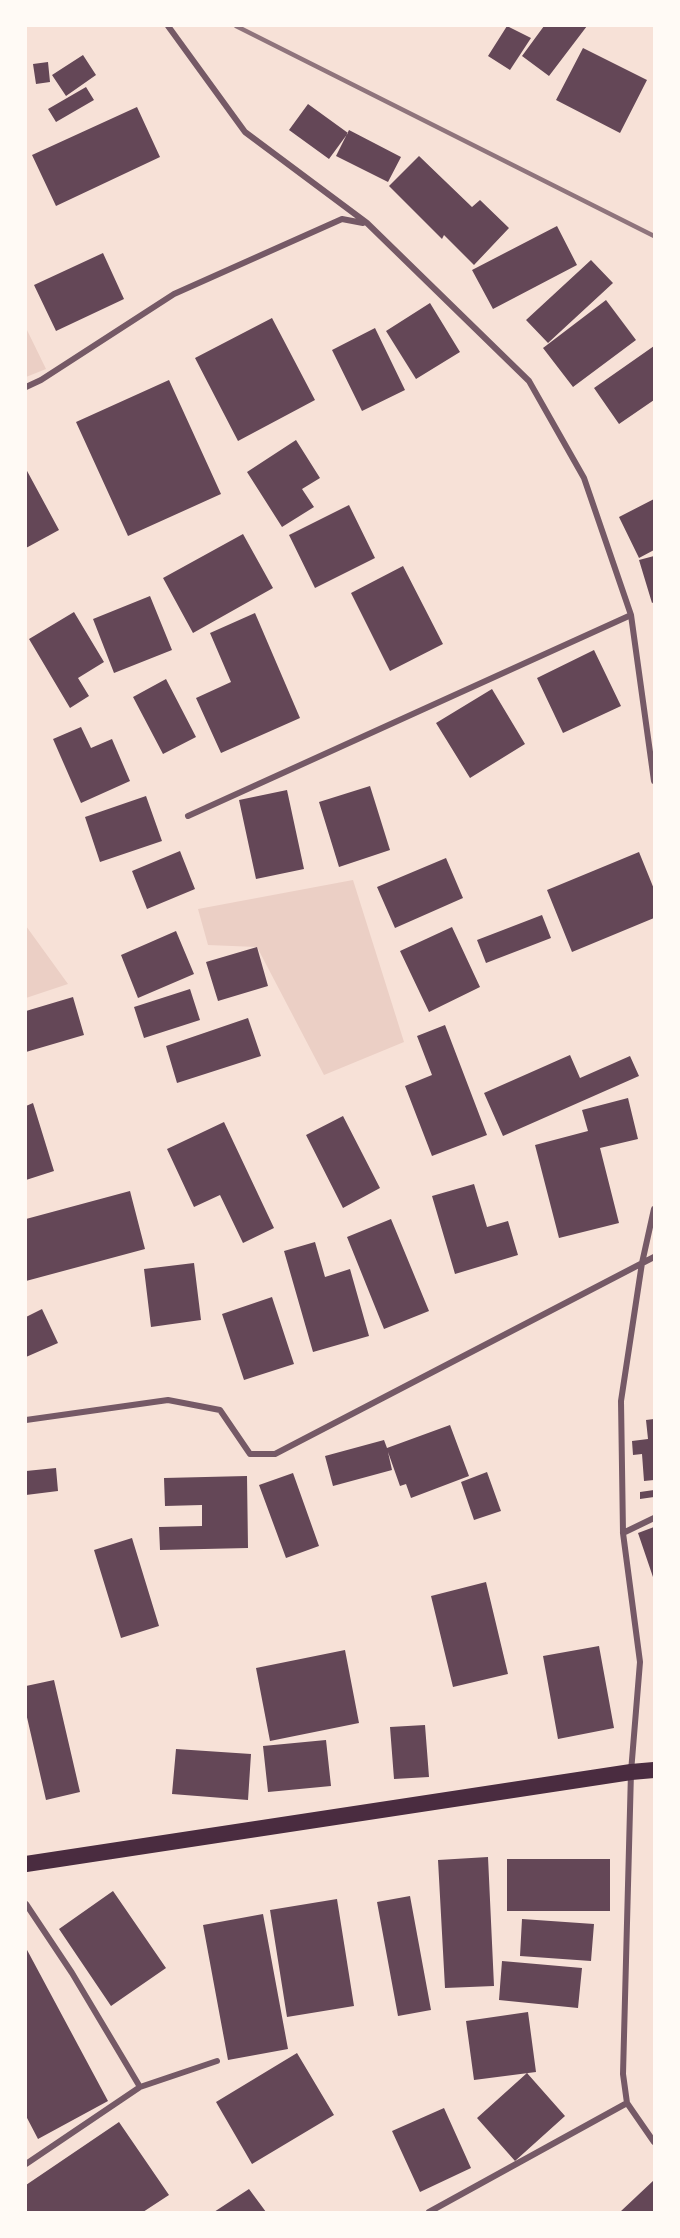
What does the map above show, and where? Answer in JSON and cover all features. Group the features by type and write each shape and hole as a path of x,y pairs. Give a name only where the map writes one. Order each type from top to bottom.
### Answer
{"highway":[{"path":"26,1863 654,1770"}],"street":[{"path":"168,26 245,132 367,224 529,381 584,478 631,615 654,781"},
{"path":"26,387 42,381 174,294 342,219 367,224"},
{"path":"188,816 631,615"},
{"path":"654,1209 642,1263 621,1401 623,1533 640,1662 631,1772 623,2074 627,2103 654,2142"},
{"path":"26,1420 168,1400 220,1410 250,1454 275,1454 654,1257"},
{"path":"623,1533 654,1518"},
{"path":"26,1904 72,1973 140,2086"},
{"path":"26,2164 140,2086 217,2061"},
{"path":"429,2212 627,2103"}],"shaded area":[{"path":"26,328 46,369 26,377"},
{"path":"353,880 404,1042 324,1075 257,947 208,945 198,909"},
{"path":"26,926 68,984 26,998"}],"building":[{"path":"507,26 531,38 510,70 488,56"},
{"path":"544,26 587,26 549,76 522,56"},
{"path":"583,48 647,80 620,133 556,100"},
{"path":"83,55 96,75 66,96 52,75"},
{"path":"48,62 50,82 36,84 33,64"},
{"path":"86,87 94,100 56,122 48,109"},
{"path":"308,104 348,133 329,159 289,130"},
{"path":"137,107 160,157 56,206 32,155"},
{"path":"349,130 401,157 388,182 336,156"},
{"path":"419,156 472,207 480,200 509,228 474,265 444,235 442,239 389,186"},
{"path":"557,226 577,265 493,309 472,270"},
{"path":"103,253 124,299 56,331 34,285"},
{"path":"591,260 613,283 548,343 526,320"},
{"path":"606,300 636,340 573,387 543,348"},
{"path":"430,303 460,352 416,379 386,331"},
{"path":"272,318 315,400 238,441 195,358"},
{"path":"375,328 405,390 362,411 332,350"},
{"path":"654,346 654,400 619,424 594,388"},
{"path":"169,380 221,494 128,536 76,422"},
{"path":"296,440 320,478 302,489 314,507 282,527 247,472"},
{"path":"26,469 59,530 26,548"},
{"path":"654,499 654,550 639,558 619,517"},
{"path":"349,505 375,558 315,588 289,535"},
{"path":"243,534 273,588 193,633 163,578"},
{"path":"654,556 654,602 652,603 639,560"},
{"path":"403,566 443,644 390,671 351,593"},
{"path":"150,596 172,650 114,673 93,619"},
{"path":"74,612 104,662 78,678 89,696 70,708 29,639"},
{"path":"255,613 300,718 221,753 196,698 231,682 210,633"},
{"path":"594,650 621,706 563,733 537,678"},
{"path":"166,679 196,737 163,754 133,697"},
{"path":"492,689 525,744 470,778 436,723"},
{"path":"81,727 91,748 112,739 130,781 81,803 53,739"},
{"path":"370,786 390,850 339,867 319,802"},
{"path":"287,790 304,869 256,879 239,800"},
{"path":"146,796 162,841 100,862 85,817"},
{"path":"180,851 195,889 147,909 132,871"},
{"path":"639,852 654,889 654,918 572,952 547,890"},
{"path":"446,858 463,898 395,928 377,887"},
{"path":"542,915 551,938 486,963 477,940"},
{"path":"452,927 480,987 429,1012 400,951"},
{"path":"176,931 194,974 138,998 121,955"},
{"path":"257,947 268,986 218,1001 206,962"},
{"path":"190,989 200,1020 144,1038 134,1007"},
{"path":"73,997 84,1035 26,1052 26,1011"},
{"path":"248,1018 261,1056 177,1083 166,1046"},
{"path":"445,1025 487,1135 432,1156 405,1086 432,1075 417,1036"},
{"path":"570,1055 580,1078 630,1056 639,1076 503,1136 484,1093"},
{"path":"628,1098 638,1139 600,1148 619,1223 559,1238 535,1145 588,1131 582,1110"},
{"path":"33,1103 54,1171 26,1180 26,1106"},
{"path":"343,1116 380,1188 343,1208 306,1135"},
{"path":"224,1122 274,1228 243,1243 220,1195 194,1207 167,1149"},
{"path":"474,1184 487,1227 508,1221 518,1255 455,1274 432,1196"},
{"path":"130,1191 145,1249 26,1281 26,1219"},
{"path":"391,1219 429,1311 384,1329 347,1237"},
{"path":"315,1242 325,1277 350,1269 369,1336 313,1352 284,1251"},
{"path":"194,1263 201,1320 151,1327 144,1269"},
{"path":"272,1297 294,1364 244,1380 222,1314"},
{"path":"42,1309 58,1343 26,1357 26,1317"},
{"path":"654,1419 654,1480 644,1481 642,1454 633,1455 632,1441 648,1439 646,1420"},
{"path":"450,1425 469,1476 411,1498 406,1484 400,1486 388,1452 392,1470 333,1486 325,1456 384,1440 387,1448"},
{"path":"56,1468 58,1491 26,1495 26,1471"},
{"path":"487,1472 501,1511 474,1520 461,1482"},
{"path":"293,1473 319,1546 286,1558 259,1485"},
{"path":"247,1476 248,1548 160,1550 159,1527 202,1526 202,1505 165,1506 164,1478"},
{"path":"654,1490 654,1497 640,1499 640,1492"},
{"path":"654,1527 654,1580 638,1533"},
{"path":"132,1538 159,1626 121,1638 94,1550"},
{"path":"486,1582 508,1674 453,1687 431,1596"},
{"path":"599,1646 614,1728 558,1739 543,1656"},
{"path":"345,1650 359,1723 270,1741 256,1668"},
{"path":"54,1680 80,1792 46,1800 26,1713 26,1686"},
{"path":"425,1725 429,1777 394,1779 390,1727"},
{"path":"326,1740 331,1786 268,1792 263,1746"},
{"path":"176,1749 251,1754 248,1800 172,1794"},
{"path":"488,1857 494,1986 445,1988 438,1860"},
{"path":"507,1859 610,1859 610,1911 507,1911"},
{"path":"113,1891 166,1968 111,2006 59,1929"},
{"path":"410,1896 431,2010 398,2016 377,1902"},
{"path":"337,1899 354,2006 287,2017 270,1910"},
{"path":"263,1914 288,2049 228,2060 203,1925"},
{"path":"522,1919 594,1924 591,1961 520,1956"},
{"path":"26,1948 108,2101 38,2139 26,2116"},
{"path":"502,1961 582,1968 578,2008 499,2000"},
{"path":"528,2012 536,2072 474,2080 466,2021"},
{"path":"297,2053 334,2115 252,2164 216,2102"},
{"path":"527,2073 565,2116 515,2161 477,2118"},
{"path":"444,2108 471,2168 420,2192 392,2131"},
{"path":"119,2122 169,2195 143,2212 26,2212 26,2185"},
{"path":"654,2180 654,2212 620,2212"},
{"path":"249,2189 266,2212 214,2212"}],"railway":[{"path":"236,26 654,236"}]}
